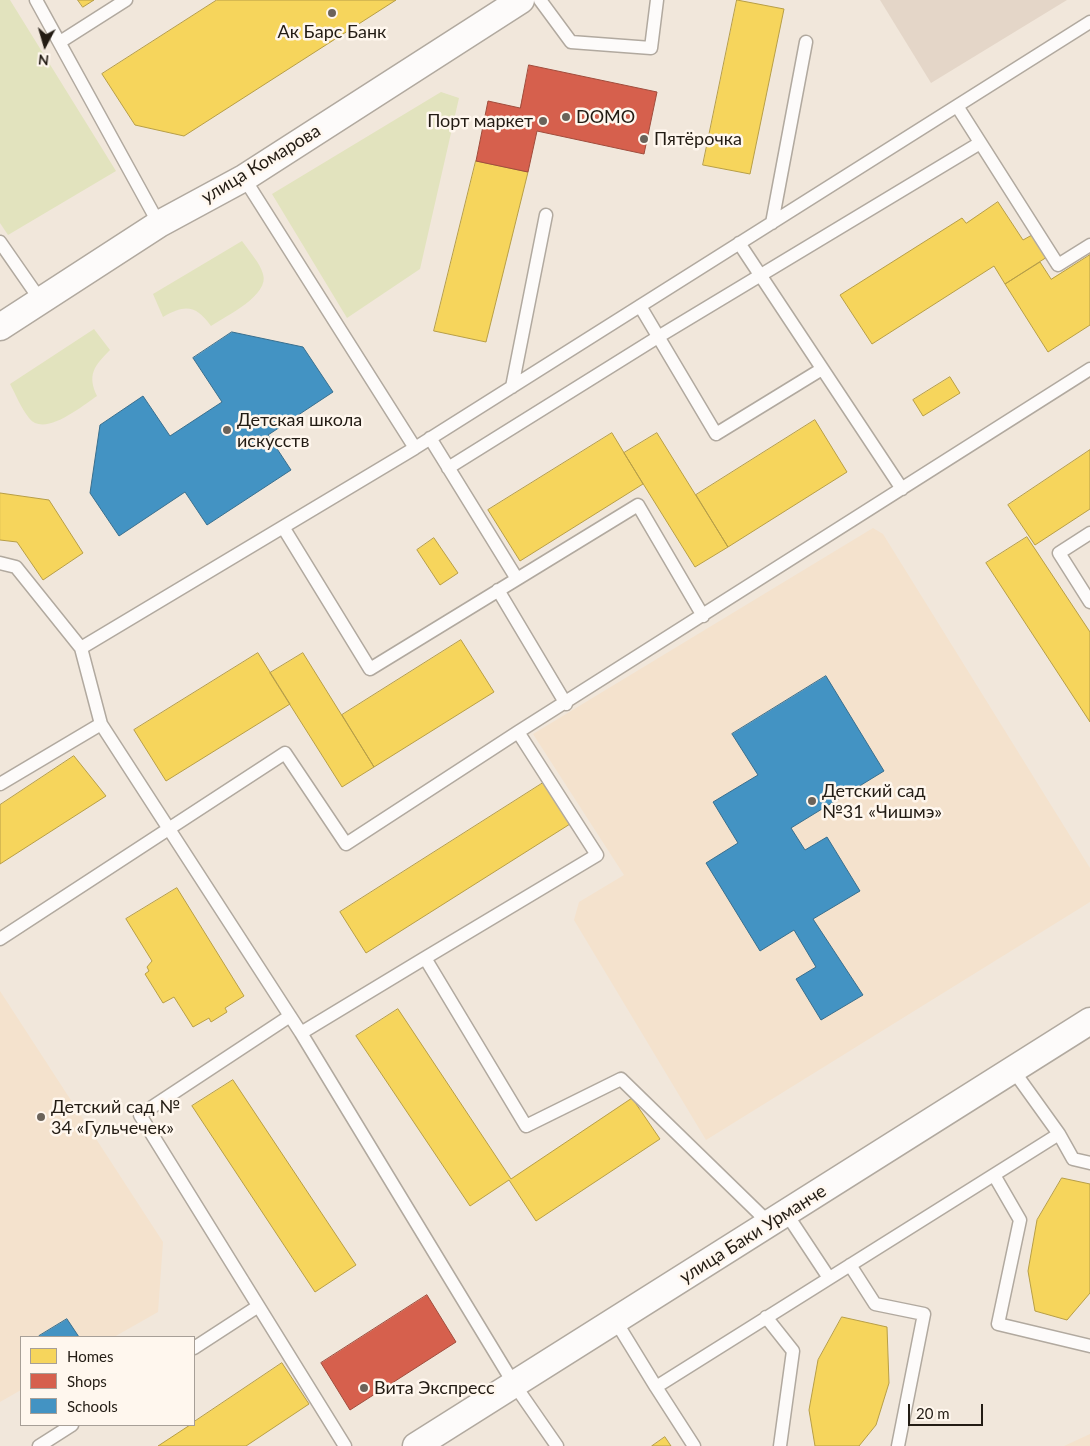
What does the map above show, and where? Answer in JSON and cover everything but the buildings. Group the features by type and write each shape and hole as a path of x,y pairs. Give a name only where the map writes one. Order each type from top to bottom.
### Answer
{"street":[{"name":"улица Комарова","path":"0,327 159,224 244,178 521,0"},
{"name":"улица Баки Урманче","path":"416,1446 1090,1021"}],"lane":[{"path":"36,0 159,224"},
{"path":"60,42 126,0"},
{"path":"540,0 571,42 651,48 657,0"},
{"path":"81,648 415,448 1090,22"},
{"path":"772,223 806,42"},
{"path":"957,106 1058,265 1090,245"},
{"path":"448,468 658,337 980,143"},
{"path":"244,178 415,448"},
{"path":"512,387 546,215"},
{"path":"0,242 40,301"},
{"path":"739,244 902,489"},
{"path":"640,306 716,434 822,369"},
{"path":"0,939 285,753 346,844 518,732 566,704 1090,370"},
{"path":"430,438 517,579"},
{"path":"283,528 370,669 638,505 703,616"},
{"path":"1090,533 1059,553 1090,602"},
{"path":"0,563 16,567 81,648 101,724 301,1033 514,1384 557,1446"},
{"path":"498,590 566,704"},
{"path":"0,784 101,724"},
{"path":"301,1033 597,855 518,732"},
{"path":"425,958 526,1126 621,1079 778,1218 829,1278"},
{"path":"290,1016 140,1115 257,1308 345,1446"},
{"path":"1013,1070 1060,1134 1072,1159 1090,1163"},
{"path":"656,1387 1060,1134"},
{"path":"994,1175 1020,1220 998,1324 1090,1346"},
{"path":"850,1265 875,1304 924,1314 898,1446"},
{"path":"195,1347 257,1308"},
{"path":"766,1317 793,1351 780,1446"},
{"path":"615,1320 694,1446"},
{"path":"39,1446 70,1426"}],"shaded area":[{"path":"880,0 1067,0 931,83"},
{"name":"Детский сад №31 «Чишмэ»","path":"873,528 883,534 1090,868 1090,902 706,1140 574,920 579,902 624,875 533,734"},
{"name":"Детский сад № 34 «Гульчечек»","path":"0,991 163,1242 158,1312 116,1336 20,1336 20,1391 0,1402"},
{"path":"1090,1434 1090,1446 1064,1446"}],"green space":[{"path":"0,0 10,0 116,171 8,235 0,223"},
{"path":"441,92 459,98 420,269 347,318 272,194"},
{"path":"242,241 257,261 263,274 260,290 254,297 236,311 211,326 200,314 190,309 178,310 163,317 153,294"},
{"path":"94,329 110,350 96,366 92,376 97,396 63,418 44,424 36,423 26,414 10,384"}],"place":[{"name":"Ак Барс Банк","path":"332,13"},
{"name":"DOMO","path":"566,117"},
{"name":"Порт маркет","path":"543,121"},
{"name":"Пятёрочка","path":"644,139"},
{"name":"Детская школа искусств","path":"227,430"},
{"name":"Детский сад №31 «Чишмэ»","path":"812,801"},
{"name":"Детский сад № 34 «Гульчечек»","path":"41,1117"},
{"name":"Вита Экспресс","path":"364,1388"}]}
